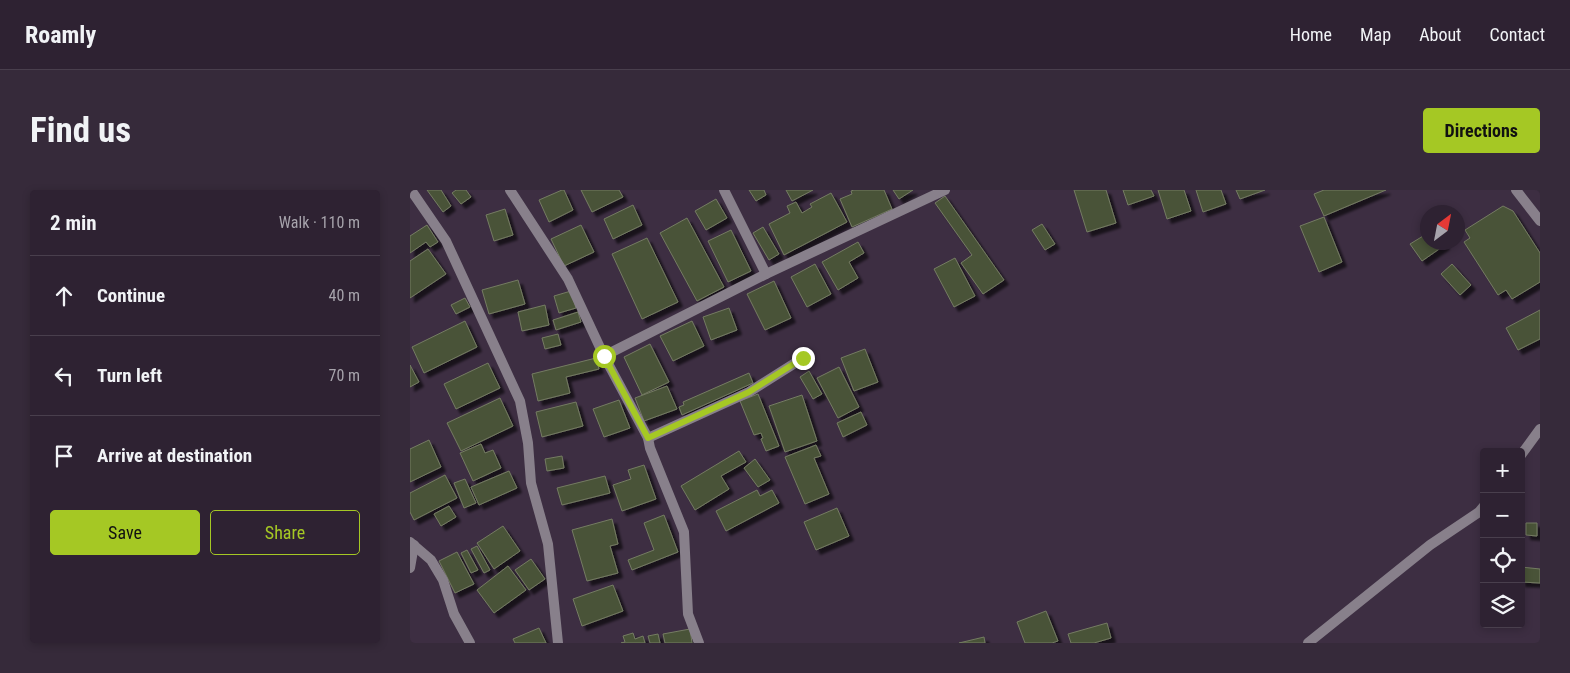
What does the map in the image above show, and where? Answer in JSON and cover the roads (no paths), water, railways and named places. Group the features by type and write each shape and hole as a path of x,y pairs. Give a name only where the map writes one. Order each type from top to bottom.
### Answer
{"street":[{"path":"411,190 446,241 520,400 528,443 531,483 548,544 558,643"},
{"path":"510,190 568,279 604,356 648,438 650,448 684,532 688,614 699,643"},
{"path":"724,190 766,274"},
{"path":"604,356 766,274 941,190"},
{"path":"1516,190 1540,222"},
{"path":"648,438 749,392 803,358"},
{"path":"1525,450 1540,429"},
{"path":"1308,643 1430,545 1480,511"},
{"path":"410,568 412,544"},
{"path":"412,544 431,560 443,580 454,614 470,643"}]}
